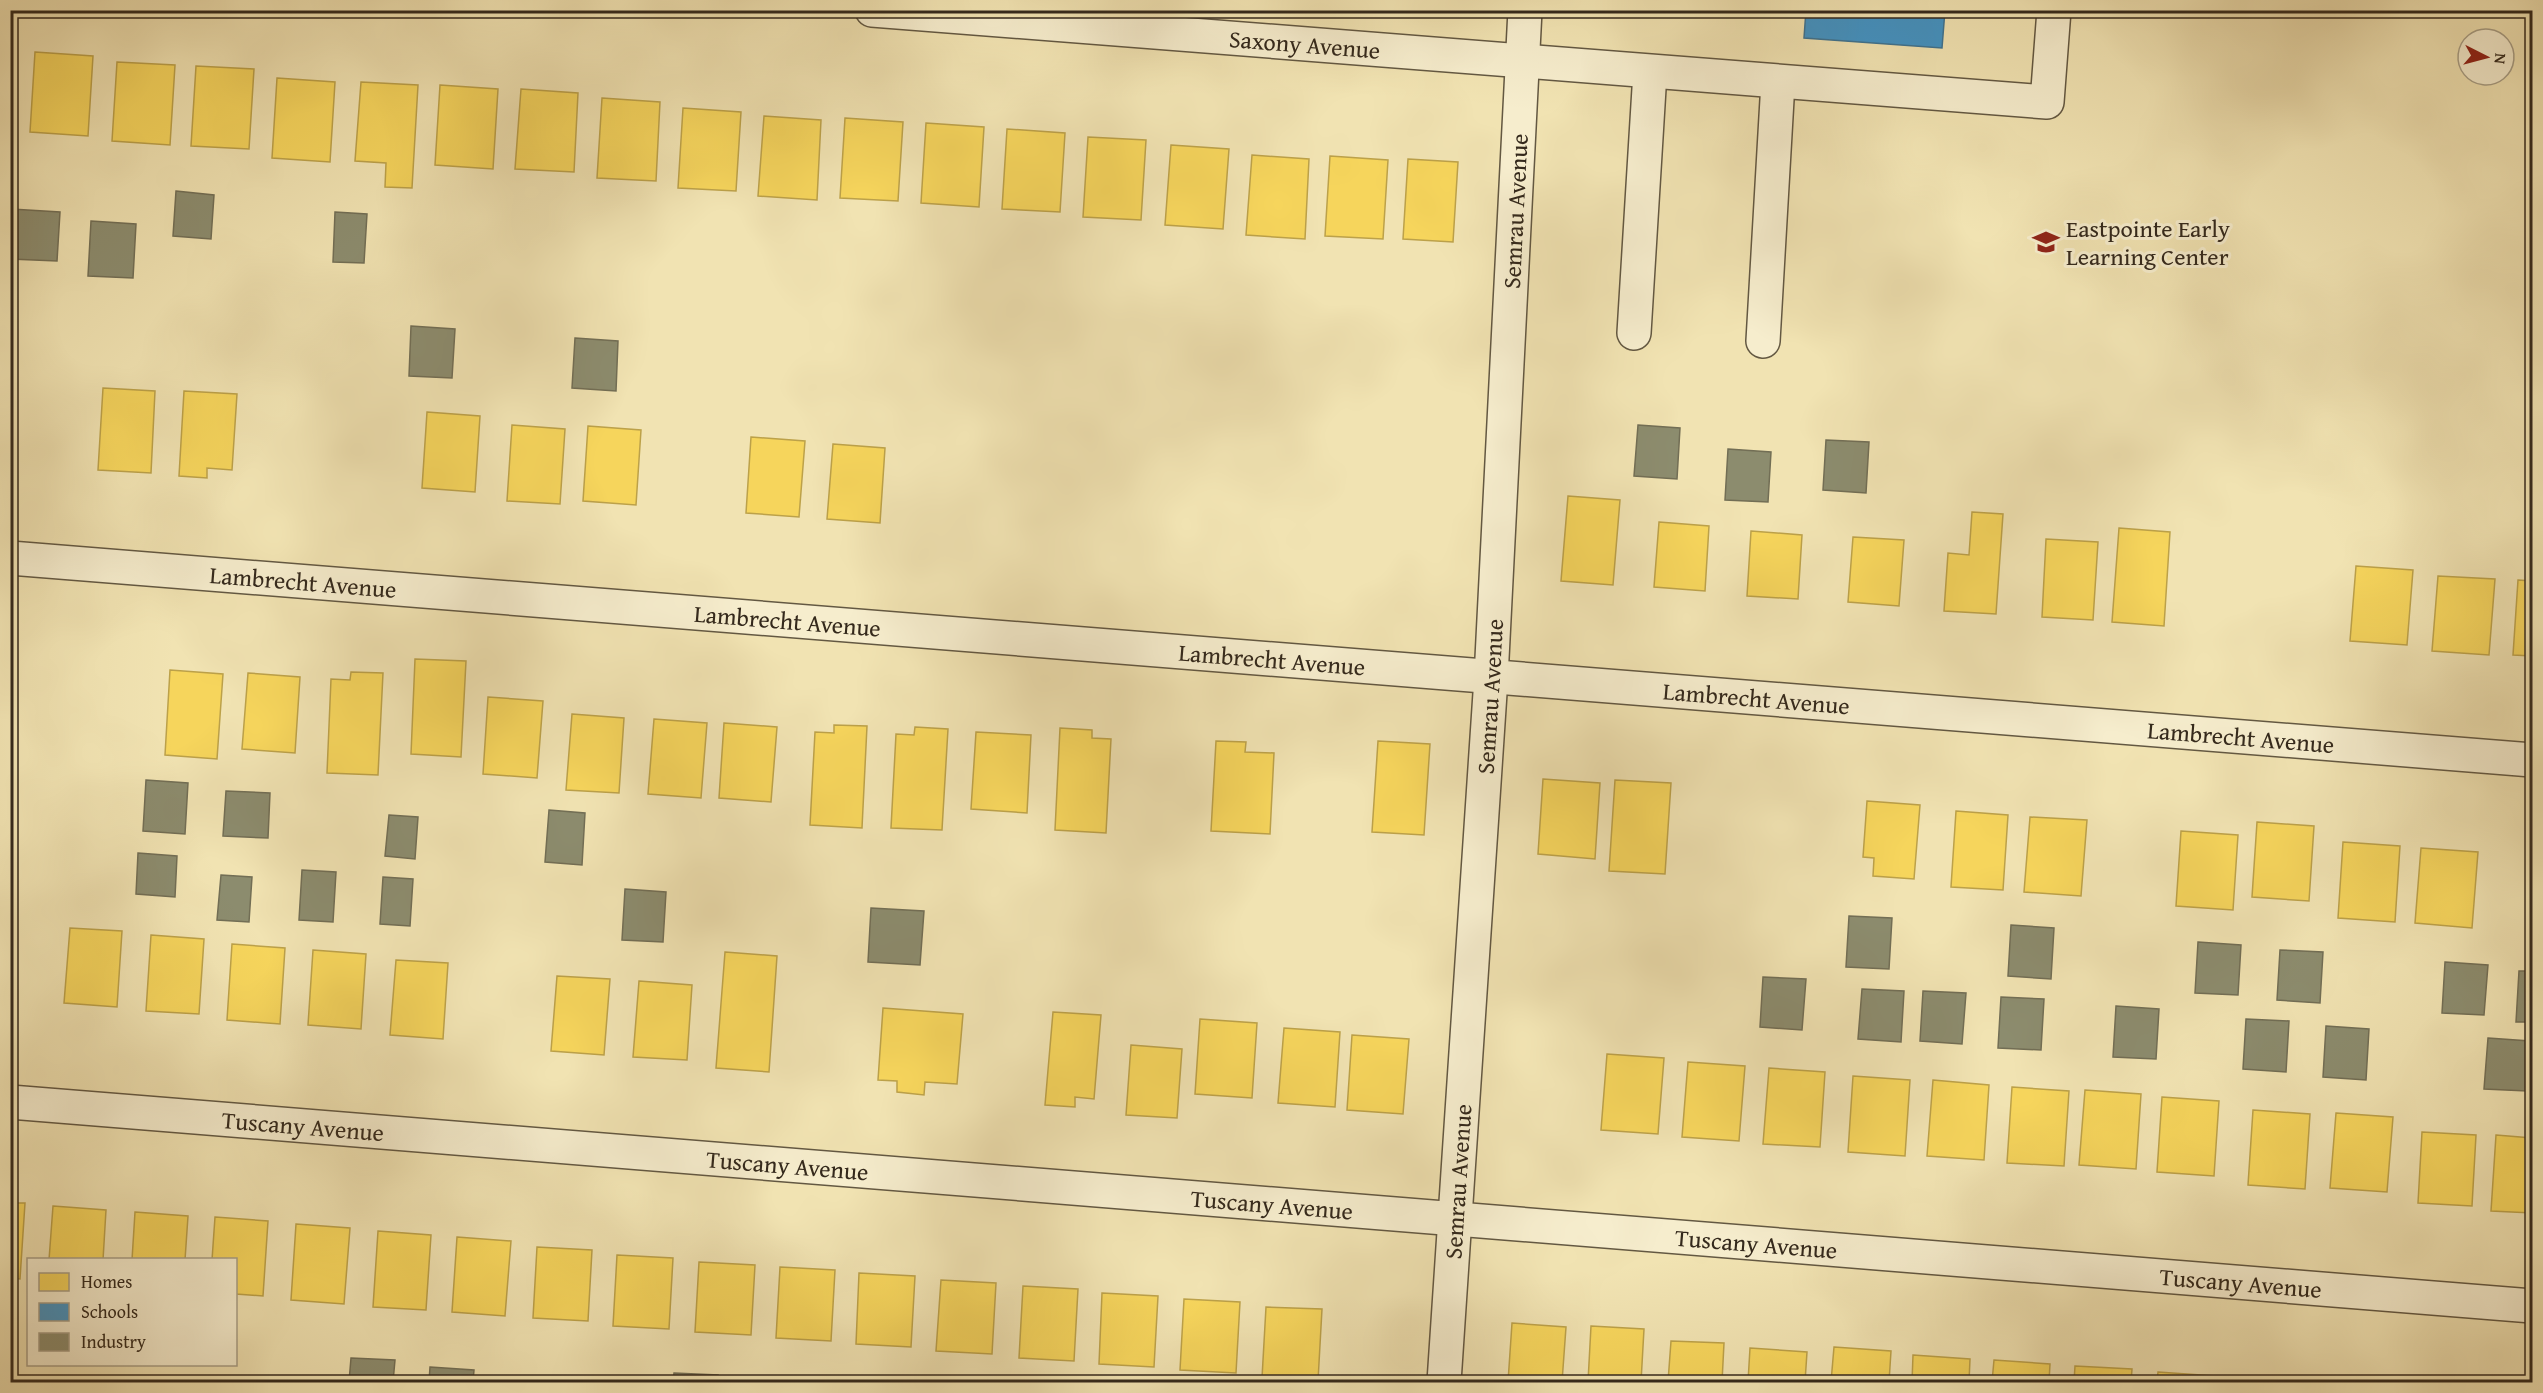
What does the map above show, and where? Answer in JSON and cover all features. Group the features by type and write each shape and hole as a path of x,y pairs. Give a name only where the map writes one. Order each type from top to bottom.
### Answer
{"street":[{"name":"Saxony Avenue","path":"872,10 1521,63 2047,102 2054,10"},
{"name":"Semrau Avenue","path":"1444,1383 1491,678 1525,10"},
{"path":"1634,333 1650,72"},
{"path":"1763,342 1778,82"},
{"name":"Lambrecht Avenue","path":"10,558 2532,760"},
{"name":"Tuscany Avenue","path":"10,1102 2532,1306"}],"building: Homes":[{"path":"35,52 93,56 88,136 30,132"},
{"path":"117,62 175,65 170,145 112,141"},
{"path":"196,66 254,69 249,149 191,146"},
{"path":"277,78 335,82 330,162 272,158"},
{"path":"361,82 418,85 412,188 385,187 386,163 355,161"},
{"path":"440,85 498,89 493,169 435,165"},
{"path":"521,89 578,93 574,172 515,169"},
{"path":"602,98 660,102 656,181 597,178"},
{"path":"683,108 741,112 736,191 678,188"},
{"path":"764,116 821,120 817,200 758,196"},
{"path":"845,118 903,122 898,201 840,198"},
{"path":"926,123 984,127 979,207 921,203"},
{"path":"1007,129 1065,133 1060,212 1002,209"},
{"path":"1088,137 1146,140 1141,220 1083,217"},
{"path":"1171,145 1229,149 1223,229 1165,225"},
{"path":"1252,155 1309,159 1305,239 1246,235"},
{"path":"1330,156 1388,160 1383,239 1325,236"},
{"path":"1408,159 1458,162 1453,242 1403,239"},
{"path":"103,388 155,391 151,473 98,470"},
{"path":"184,391 237,394 232,470 207,468 207,478 179,476"},
{"path":"427,412 480,416 475,492 422,488"},
{"path":"512,425 565,429 560,504 507,501"},
{"path":"588,426 641,430 636,505 583,501"},
{"path":"751,437 805,441 799,517 746,513"},
{"path":"833,444 885,448 880,523 827,519"},
{"path":"1568,496 1620,500 1613,585 1561,581"},
{"path":"1972,512 2003,514 1996,614 1944,611 1948,553 1969,555"},
{"path":"1659,522 1709,526 1705,591 1654,587"},
{"path":"2119,528 2170,532 2164,626 2112,622"},
{"path":"1751,531 1802,535 1798,599 1747,596"},
{"path":"1853,537 1904,540 1899,606 1848,602"},
{"path":"2046,539 2098,542 2093,620 2042,617"},
{"path":"2356,566 2413,570 2407,645 2350,641"},
{"path":"2438,576 2495,579 2489,655 2432,651"},
{"path":"2518,580 2532,581 2532,656 2513,655"},
{"path":"415,659 466,661 461,757 411,754"},
{"path":"170,670 223,674 217,759 165,755"},
{"path":"351,672 383,673 378,775 327,773 331,679 350,680"},
{"path":"248,673 300,677 295,753 242,749"},
{"path":"488,697 543,701 537,778 483,774"},
{"path":"572,714 624,718 619,793 566,790"},
{"path":"654,719 707,723 701,798 648,794"},
{"path":"724,723 777,727 771,802 719,798"},
{"path":"834,725 867,726 862,828 810,825 815,732 834,733"},
{"path":"915,727 948,729 942,830 891,828 896,734 914,735"},
{"path":"1060,728 1092,730 1092,738 1111,739 1106,833 1055,830"},
{"path":"976,732 1031,735 1027,813 971,809"},
{"path":"1216,741 1246,742 1245,752 1274,753 1270,834 1211,831"},
{"path":"1378,741 1430,744 1424,835 1372,832"},
{"path":"1543,779 1600,783 1595,859 1538,854"},
{"path":"1615,780 1671,783 1665,874 1609,871"},
{"path":"1867,801 1920,805 1914,879 1873,876 1874,858 1863,857"},
{"path":"1956,811 2008,815 2003,890 1951,887"},
{"path":"2030,817 2087,820 2081,896 2024,892"},
{"path":"2257,822 2314,826 2309,901 2252,897"},
{"path":"2181,831 2238,835 2233,910 2176,906"},
{"path":"2343,842 2400,846 2395,922 2338,918"},
{"path":"2421,848 2478,852 2472,928 2415,923"},
{"path":"70,928 122,931 117,1007 64,1003"},
{"path":"151,935 204,939 199,1014 146,1011"},
{"path":"232,944 285,948 280,1024 227,1020"},
{"path":"313,950 366,954 361,1029 308,1025"},
{"path":"725,952 777,956 769,1072 716,1068"},
{"path":"396,960 448,963 443,1039 390,1035"},
{"path":"557,976 610,979 604,1055 551,1051"},
{"path":"639,981 692,985 687,1060 633,1057"},
{"path":"883,1008 963,1014 957,1084 925,1082 924,1095 897,1092 897,1081 878,1080"},
{"path":"1053,1012 1101,1015 1094,1099 1075,1097 1075,1107 1045,1105"},
{"path":"1200,1019 1257,1023 1252,1098 1195,1094"},
{"path":"1284,1028 1340,1032 1335,1107 1278,1103"},
{"path":"1352,1035 1409,1039 1403,1114 1347,1110"},
{"path":"1131,1045 1182,1049 1177,1118 1126,1115"},
{"path":"1607,1054 1664,1058 1658,1134 1601,1130"},
{"path":"1688,1062 1745,1066 1739,1141 1682,1137"},
{"path":"1769,1068 1825,1072 1820,1147 1763,1144"},
{"path":"1853,1076 1910,1080 1905,1156 1848,1152"},
{"path":"1933,1080 1989,1085 1984,1160 1927,1156"},
{"path":"2012,1087 2069,1091 2064,1166 2007,1163"},
{"path":"2085,1090 2141,1094 2136,1169 2079,1165"},
{"path":"2162,1097 2219,1101 2214,1176 2157,1172"},
{"path":"2253,1110 2310,1114 2305,1189 2248,1185"},
{"path":"2336,1113 2393,1117 2387,1192 2330,1188"},
{"path":"2422,1132 2476,1135 2472,1206 2418,1203"},
{"path":"2496,1135 2532,1138 2532,1213 2491,1211"},
{"path":"10,1203 25,1203 20,1279 10,1278"},
{"path":"53,1206 106,1210 103,1258 49,1258"},
{"path":"135,1212 188,1216 185,1258 132,1258"},
{"path":"215,1217 268,1221 263,1296 237,1294 237,1258 212,1258"},
{"path":"296,1224 350,1228 344,1304 291,1300"},
{"path":"378,1231 431,1235 426,1310 373,1307"},
{"path":"457,1237 511,1241 505,1316 452,1312"},
{"path":"537,1247 592,1250 588,1321 533,1318"},
{"path":"617,1255 673,1258 669,1329 613,1326"},
{"path":"699,1262 755,1265 751,1335 695,1332"},
{"path":"780,1267 835,1270 831,1341 776,1338"},
{"path":"859,1273 915,1276 911,1347 856,1344"},
{"path":"941,1280 996,1283 992,1354 936,1351"},
{"path":"1023,1286 1078,1289 1074,1361 1019,1358"},
{"path":"1102,1293 1158,1296 1154,1367 1099,1364"},
{"path":"1184,1299 1240,1302 1236,1373 1180,1370"},
{"path":"1266,1307 1322,1309 1318,1381 1262,1378"},
{"path":"1512,1323 1566,1327 1562,1382 1508,1382"},
{"path":"1591,1326 1644,1329 1641,1382 1588,1382"},
{"path":"1671,1341 1724,1343 1722,1382 1668,1382"},
{"path":"1834,1347 1891,1351 1889,1382 1831,1382"},
{"path":"1750,1348 1807,1352 1805,1382 1748,1382"},
{"path":"1913,1355 1970,1359 1969,1382 1912,1382"},
{"path":"1994,1360 2050,1364 2049,1382 1992,1382"},
{"path":"2075,1366 2132,1369 2131,1382 2074,1382"},
{"path":"2158,1372 2215,1376 2215,1382 2157,1382"}],"building: Schools":[{"path":"1806,10 1945,10 1942,48 1804,38"}],"building: Industry":[{"path":"176,191 214,195 211,239 173,236"},
{"path":"11,209 60,212 57,261 10,259"},
{"path":"335,212 367,214 364,263 333,262"},
{"path":"91,221 136,224 133,278 88,276"},
{"path":"411,326 455,329 452,378 409,376"},
{"path":"575,338 618,341 616,391 572,388"},
{"path":"1638,425 1680,428 1677,479 1634,476"},
{"path":"1826,440 1869,442 1866,493 1823,490"},
{"path":"1728,449 1771,452 1768,502 1725,500"},
{"path":"146,780 188,783 185,834 143,831"},
{"path":"226,791 270,793 268,838 223,836"},
{"path":"549,810 585,813 582,865 545,862"},
{"path":"389,815 418,817 415,859 385,856"},
{"path":"138,853 177,856 175,897 136,894"},
{"path":"302,870 336,872 333,922 299,920"},
{"path":"221,875 252,877 249,922 217,920"},
{"path":"383,877 413,879 410,926 380,924"},
{"path":"625,889 666,892 663,942 622,940"},
{"path":"871,908 924,911 920,965 868,962"},
{"path":"1849,916 1892,918 1889,969 1846,967"},
{"path":"2011,925 2054,928 2051,979 2008,976"},
{"path":"2198,942 2241,945 2238,995 2195,993"},
{"path":"2280,950 2323,952 2320,1003 2277,1000"},
{"path":"2445,962 2488,965 2484,1015 2442,1013"},
{"path":"2519,971 2532,971 2532,1022 2516,1022"},
{"path":"1763,977 1806,979 1802,1030 1760,1027"},
{"path":"1862,989 1904,991 1901,1042 1858,1039"},
{"path":"1923,991 1966,993 1962,1044 1920,1041"},
{"path":"2001,997 2044,999 2041,1050 1998,1048"},
{"path":"2116,1006 2159,1009 2156,1059 2113,1057"},
{"path":"2246,1019 2289,1021 2286,1072 2243,1069"},
{"path":"2326,1026 2369,1029 2366,1080 2323,1077"},
{"path":"2488,1038 2530,1041 2527,1091 2484,1089"},
{"path":"351,1358 395,1360 393,1382 349,1382"},
{"path":"430,1367 474,1370 473,1382 429,1382"},
{"path":"674,1373 718,1375 717,1382 673,1382"}],"place":[{"name":"Eastpointe Early Learning Center","path":"2046,242"}]}
